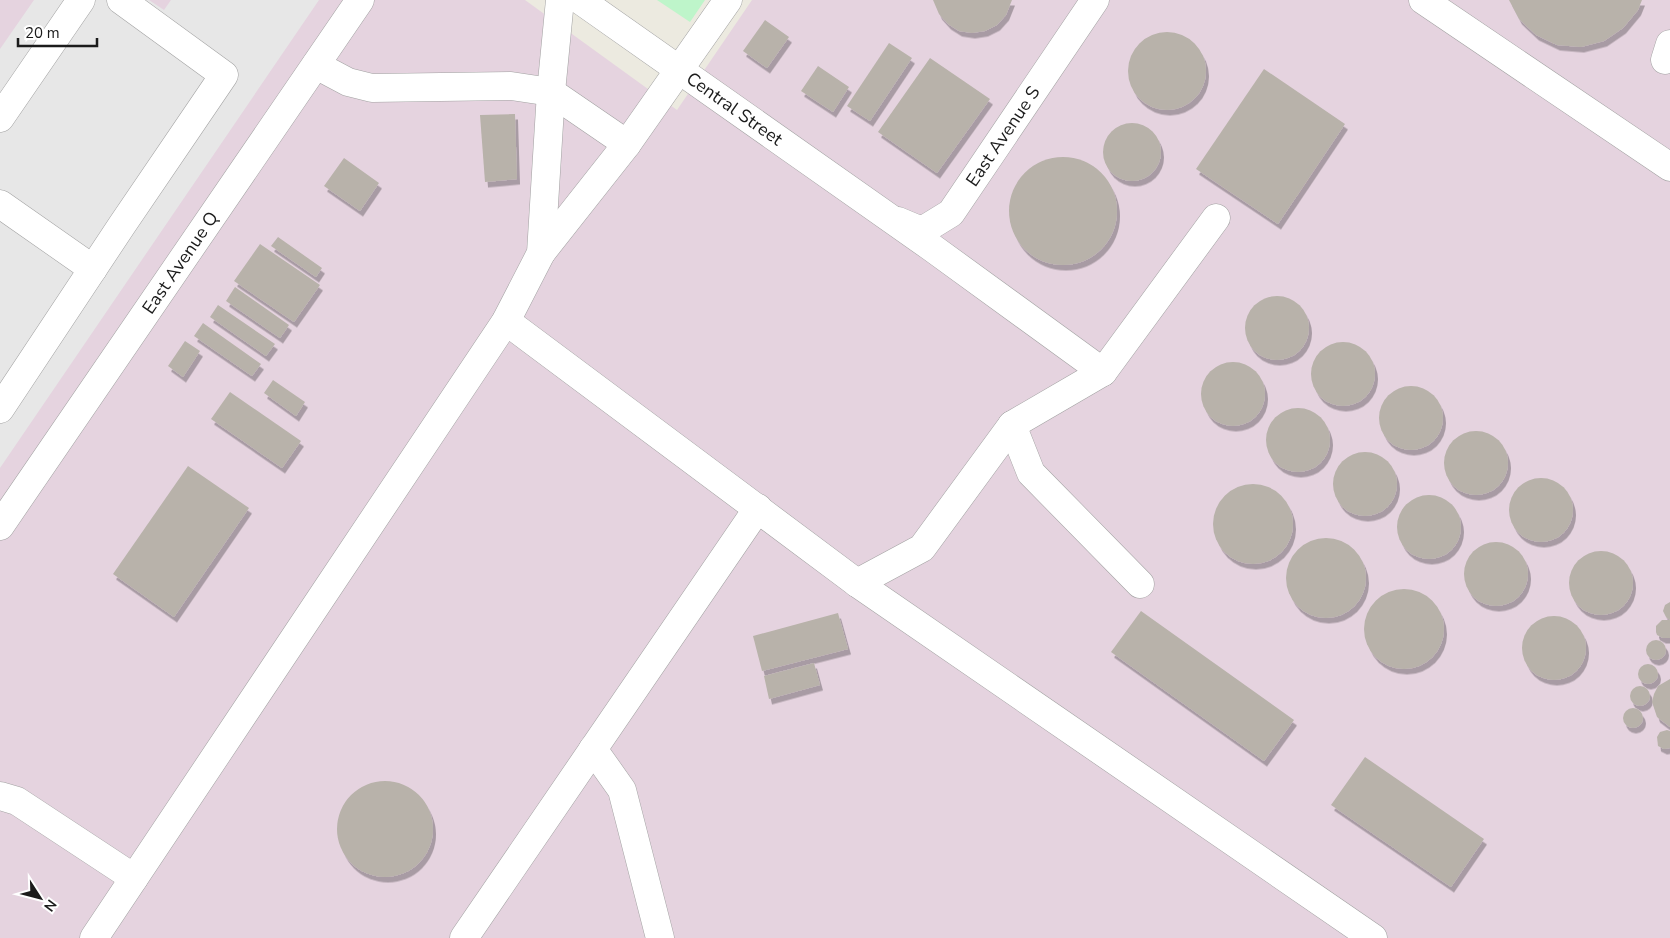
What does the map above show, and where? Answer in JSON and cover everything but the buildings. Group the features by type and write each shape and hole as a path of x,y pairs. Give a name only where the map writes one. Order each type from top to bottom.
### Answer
{"street":[{"path":"0,118 81,0"},
{"path":"0,409 224,75 121,0"},
{"name":"East Avenue Q","path":"0,526 360,0"},
{"path":"541,254 551,92 560,0"},
{"name":"Central Street","path":"580,0 888,218"},
{"path":"94,938 506,321 541,254 627,144 728,0"},
{"name":"East Avenue S","path":"888,218 917,229 925,229 950,213 1095,0"},
{"path":"1423,0 1670,167"},
{"path":"316,64 348,82 372,88 511,86 551,92 627,144"},
{"path":"0,204 93,269"},
{"path":"888,218 1103,372"},
{"path":"857,583 922,548 1012,425 1103,372 1216,218"},
{"path":"506,321 857,583 1373,938"},
{"path":"1012,425 1031,473 1140,584"},
{"path":"464,938 758,508"},
{"path":"593,749 622,790 660,938"},
{"path":"0,796 17,801 134,878"}],"shaded area":[{"path":"0,0 525,0 677,110 752,0 1670,0 1670,938 0,938"},
{"path":"34,0 149,0 164,10 171,0 319,0 0,468 0,49"}],"green space":[{"path":"657,0 705,0 690,22"}]}
